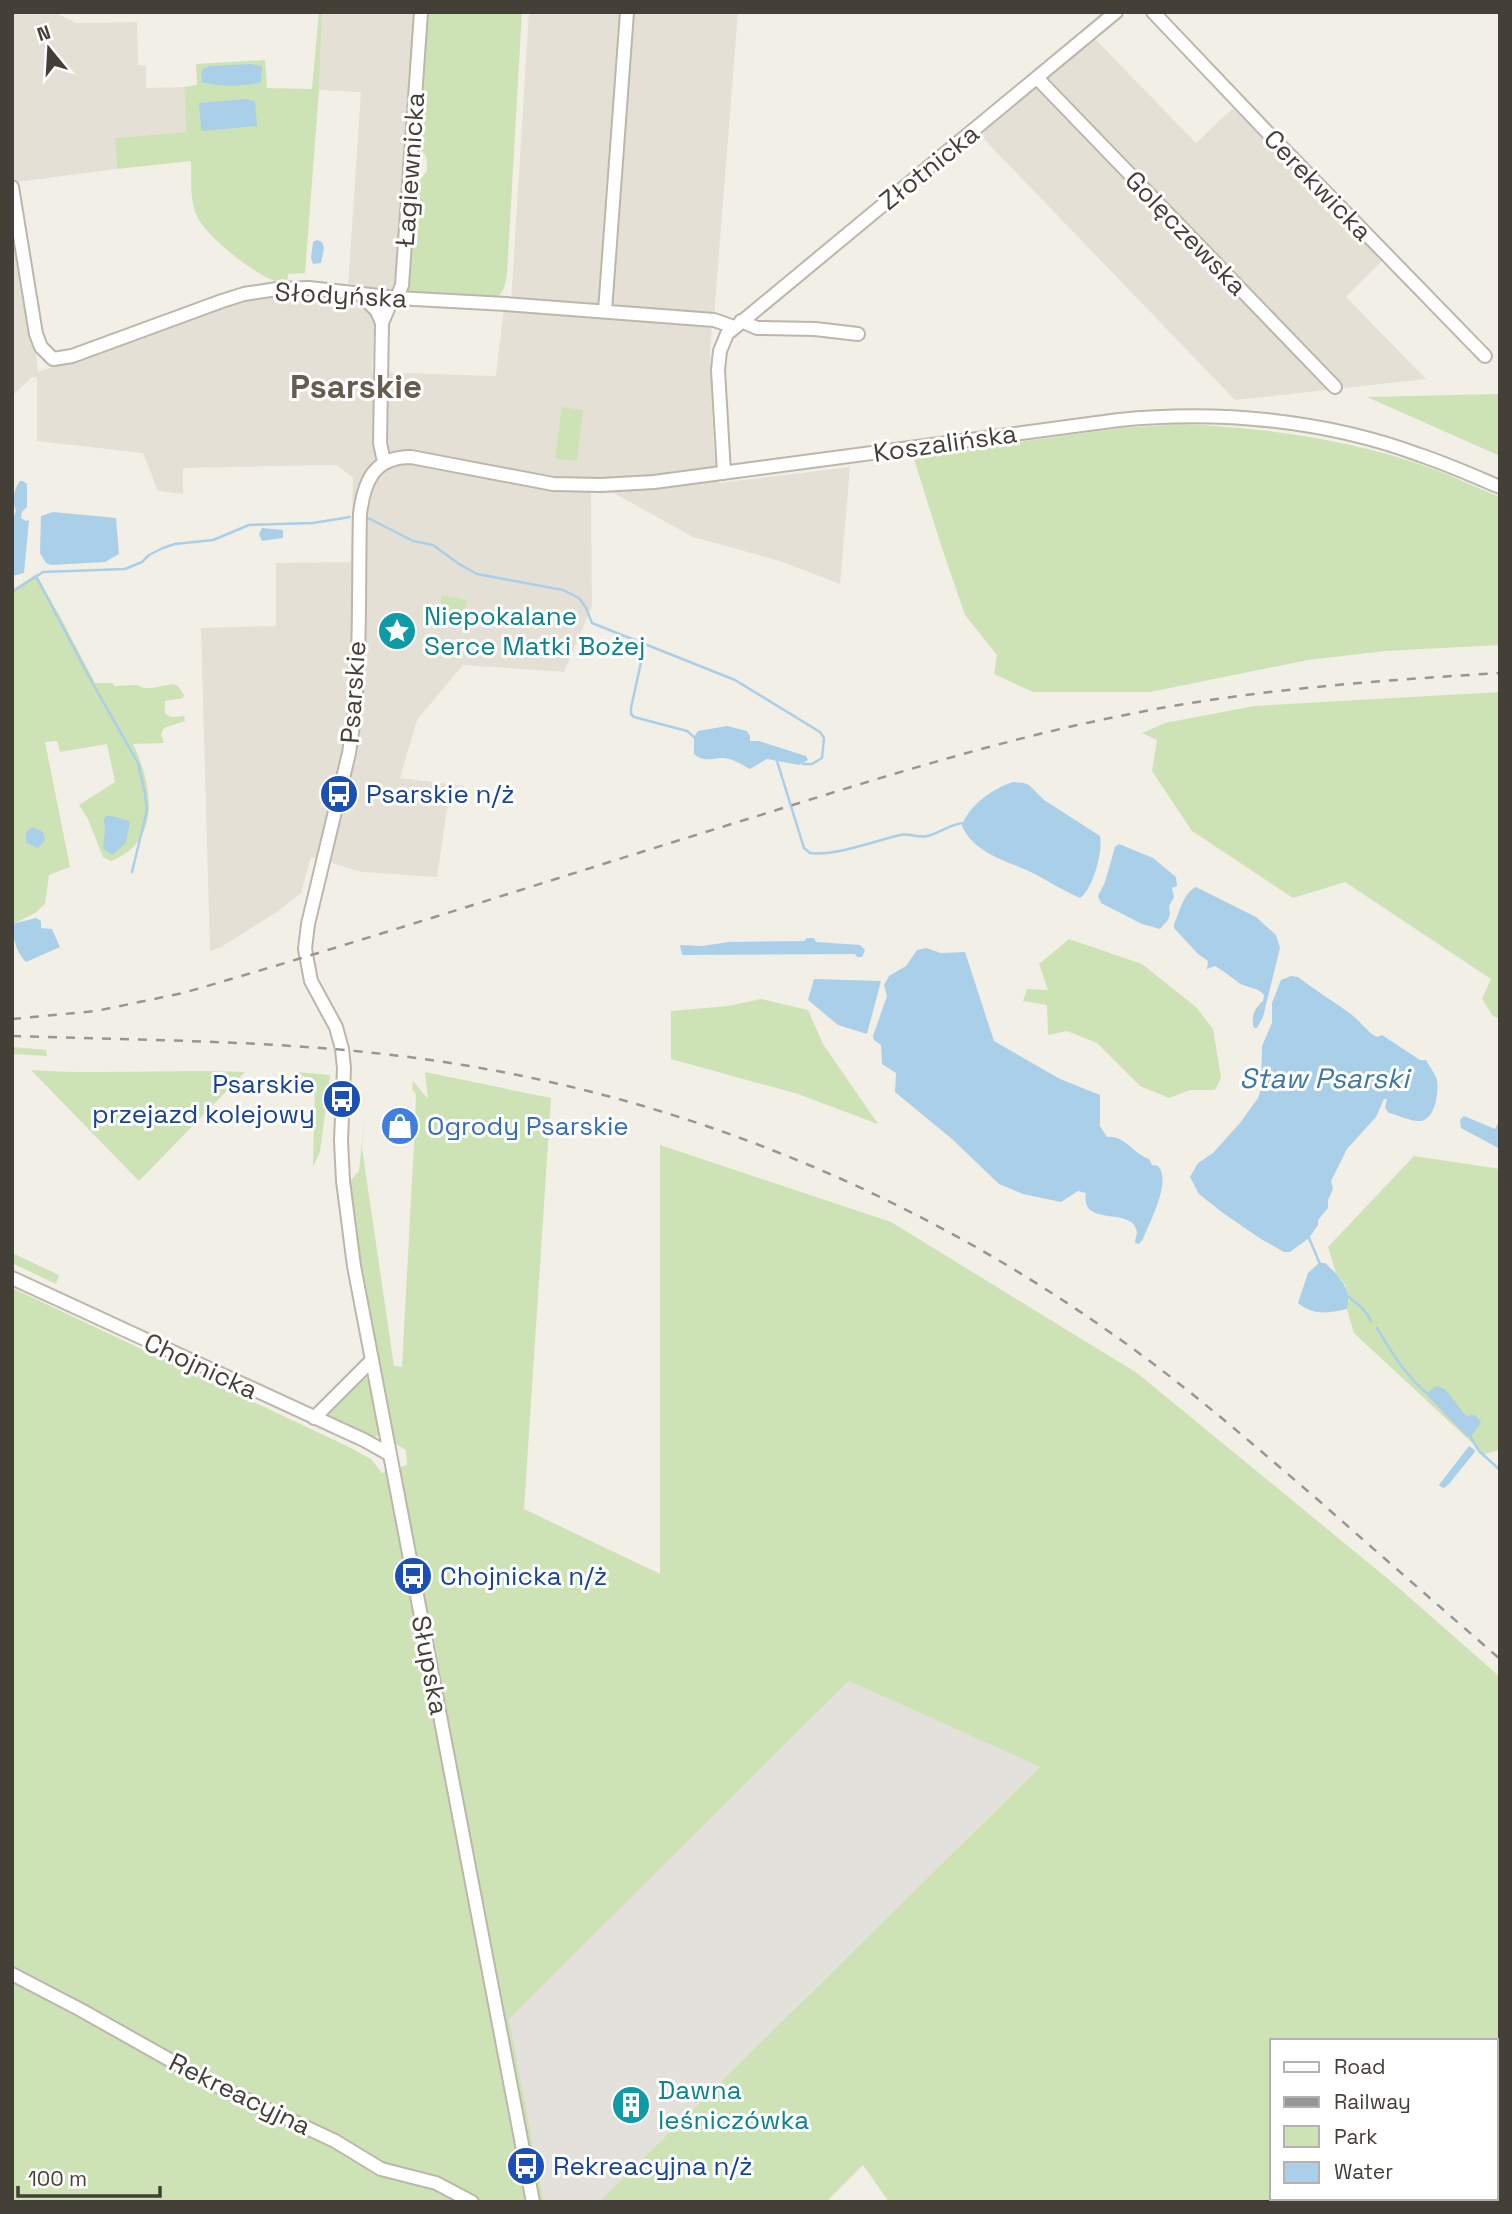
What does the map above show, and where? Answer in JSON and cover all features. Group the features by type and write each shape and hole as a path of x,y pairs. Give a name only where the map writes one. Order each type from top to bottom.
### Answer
{"street":[{"name":"Łagiewnicka","path":"382,323 402,285 421,12"},
{"path":"605,311 627,12"},
{"name":"Złotnicka","path":"724,473 719,359 726,334 1116,12"},
{"name":"Cerekwicka","path":"1153,12 1485,356"},
{"name":"Golęczewska","path":"1037,78 1335,387"},
{"name":"Słodyńska","path":"12,187 36,334 41,347 53,359 72,356 222,302 261,291 309,288 397,298 605,311 737,324"},
{"path":"360,293 377,311 382,323 380,443 384,462"},
{"path":"737,324 757,328 815,329 858,334"},
{"name":"Koszalińska","path":"384,462 403,457 421,458 536,482 572,486 654,482 1106,421 1191,415 1259,419 1363,438 1420,454 1500,487"},
{"name":"Psarskie","path":"341,1042 336,1027 311,981 306,964 305,944 307,925 353,731 358,667 361,506 369,480 384,462"},
{"name":"Słupska","path":"341,1042 344,1068 341,1139 343,1181 354,1266 533,2202"},
{"name":"Chojnicka","path":"12,1278 389,1454"},
{"path":"314,1418 372,1360"},
{"name":"Rekreacyjna","path":"12,1974 209,2082 335,2141 381,2169 436,2183 472,2202"}],"shaded area":[{"path":"12,12 54,12 76,23 137,22 138,65 146,66 146,88 184,87 186,132 115,138 117,169 17,182 38,372 271,294 368,306 374,319 372,372 496,376 504,308 712,326 710,348 714,452 719,483 850,467 840,584 780,561 693,537 612,492 591,493 592,606 564,672 463,665 417,720 400,778 465,786 447,809 437,877 362,872 311,857 301,893 277,912 210,951 201,628 276,626 276,563 351,562 353,478 337,465 183,468 183,494 158,491 143,453 37,441 37,378 32,377 12,396"},
{"path":"322,12 417,12 396,293 348,287 361,92 319,90"},
{"path":"529,12 738,12 714,316 511,302"},
{"path":"1095,39 1196,143 1233,108 1382,261 1346,297 1426,379 1235,400 979,134"},
{"path":"849,1681 1040,1767 599,2202 544,2202 509,2019"}],"green space":[{"path":"319,12 322,12 319,90 305,273 288,274 287,284 277,282 250,268 202,225 193,203 191,161 117,169 115,138 186,132 184,87 197,85 196,64 265,60 267,88 312,89"},
{"path":"422,12 522,12 507,273 502,291 494,299 404,296 411,191 427,171 425,154 414,146"},
{"path":"1500,394 1500,456 1367,397"},
{"path":"562,407 583,410 577,461 555,459"},
{"path":"1182,424 1244,428 1335,442 1425,466 1500,497 1500,645 1385,651 1308,660 1150,692 1033,692 994,674 997,655 965,615 913,456 1122,428"},
{"path":"36,574 95,683 136,685 144,688 172,684 178,686 183,698 165,701 165,714 172,717 184,716 185,721 164,728 161,734 164,743 133,744 145,776 148,793 146,826 139,840 128,852 111,861 103,857 88,819 79,805 115,782 107,744 60,752 57,741 45,742 70,867 49,875 45,904 35,913 13,924 15,941 12,942 12,590","holes":["113,816 130,823 124,842 111,855 106,835"]},
{"path":"442,595 467,600 464,614 440,610"},
{"path":"1500,692 1500,1019 1493,1016 1482,999 1491,979 1345,882 1293,898 1192,831 1152,771 1157,740 1142,733 1165,723 1254,706"},
{"path":"1069,939 1142,964 1196,1007 1213,1029 1221,1078 1215,1090 1190,1090 1169,1098 1140,1086 1097,1043 1067,1031 1048,1035 1047,1005 1023,1001 1027,989 1048,990 1039,964"},
{"path":"761,999 808,1010 823,1044 878,1124 798,1094 671,1059 671,1011 728,1006"},
{"path":"12,1047 46,1050 47,1056 12,1054"},
{"path":"31,1070 84,1072 245,1072 139,1181"},
{"path":"296,1072 330,1075 320,1152 313,1167 315,1082"},
{"path":"425,1072 551,1098 524,1509 660,1574 660,1145 891,1222 1137,1373 1393,1583 1500,1677 1500,2202 889,2202 863,2165 826,2202 599,2202 1040,1767 849,1681 509,2019 544,2202 12,2202 12,1288 347,1446 371,1459 382,1473 407,1465 406,1450 392,1442 358,1264 349,1182 359,1171 365,1114 362,1148 394,1366 402,1367 415,1126 416,1094 412,1089 413,1081 428,1099"},
{"path":"1414,1156 1500,1169 1500,1450 1484,1454 1354,1333 1347,1309 1349,1298 1345,1284 1336,1273 1328,1247"},
{"path":"12,1253 59,1275 56,1284 12,1263"},
{"path":"364,1377 370,1380 380,1433 374,1439 326,1415"}],"water":[{"path":"210,66 262,66 261,82 232,86 202,82 201,72"},
{"path":"248,99 255,102 257,126 203,131 201,129 199,103"},
{"path":"313,242 322,242 324,248 321,263 313,264"},
{"path":"20,481 27,484 27,507 21,518 29,520 24,573 12,576 12,521 16,511 14,496"},
{"path":"53,512 116,518 119,554 105,562 46,563 40,553 41,516"},
{"path":"262,528 283,530 283,538 262,541 259,534"},
{"path":"727,726 747,731 750,741 759,741 806,756 808,760 799,765 767,759 750,769 729,759 703,759 694,754 694,737 698,731"},
{"path":"1013,782 1029,785 1044,800 1100,836 1096,870 1089,887 1080,898 984,851 975,844 962,826 970,811 982,799"},
{"path":"106,816 130,823 126,843 112,855 103,848"},
{"path":"33,827 43,832 45,840 38,848 26,843 26,832"},
{"path":"1119,844 1153,858 1176,877 1177,886 1172,888 1174,897 1169,906 1170,914 1160,929 1142,924 1101,903 1098,896 1115,847"},
{"path":"1196,887 1256,917 1276,935 1280,948 1263,1017 1257,1028 1254,1028 1253,1017 1264,995 1259,990 1239,983 1215,966 1207,969 1208,961 1174,928 1185,898"},
{"path":"36,918 41,921 41,928 52,929 60,947 26,962 17,949 12,924"},
{"path":"814,938 816,942 860,945 865,950 862,957 855,954 682,955 680,945 804,941"},
{"path":"926,948 941,953 965,952 994,1041 1060,1079 1100,1095 1100,1126 1107,1137 1119,1139 1149,1159 1152,1165 1158,1166 1163,1181 1161,1191 1139,1244 1135,1243 1137,1232 1133,1224 1091,1210 1086,1204 1086,1193 1078,1191 1061,1202 1023,1194 999,1184 952,1139 895,1092 896,1073 882,1064 881,1045 873,1036 887,996 884,985 889,976 906,966 917,950"},
{"name":"Staw Psarski","path":"1291,976 1298,977 1346,1010 1373,1035 1382,1035 1420,1060 1426,1060 1436,1077 1437,1086 1432,1112 1423,1120 1417,1121 1389,1113 1385,1108 1387,1099 1384,1099 1376,1117 1347,1149 1331,1181 1333,1189 1328,1208 1318,1220 1318,1225 1309,1238 1290,1252 1284,1252 1261,1239 1199,1194 1190,1177 1198,1163 1213,1153 1258,1098 1261,1089 1262,1046 1272,1023 1272,1003 1281,980"},
{"path":"814,979 881,981 867,1034 838,1025 808,1000"},
{"path":"1464,1116 1495,1129 1500,1119 1500,1149 1461,1128 1460,1120"},
{"path":"1319,1263 1325,1263 1344,1283 1348,1295 1347,1309 1315,1312 1298,1303 1308,1273"},
{"path":"1436,1386 1445,1389 1466,1416 1475,1415 1481,1422 1471,1437 1466,1436 1426,1394"},
{"path":"1469,1446 1475,1450 1474,1453 1449,1484 1441,1487 1439,1485"}],"waterway":[{"path":"12,592 43,572 125,569 163,548 213,540 249,525 313,523 350,517"},
{"path":"368,518 413,541 433,545 477,574 563,590 579,598 592,623 735,680 820,732 824,738 822,758 812,764 803,764"},
{"path":"37,578 138,763 147,810 132,872"},
{"path":"645,644 631,714 687,731 694,737"},
{"path":"777,761 804,848 810,853 843,850 900,835 927,836 963,823"},
{"path":"1309,1238 1320,1264"},
{"path":"1347,1296 1363,1309 1371,1321"},
{"path":"1377,1328 1406,1372 1428,1394"},
{"path":"1470,1436 1479,1451 1500,1470"}],"railway":[{"path":"12,1019 96,1011 183,993 888,776 1073,726 1167,707 1261,693 1500,673"},
{"path":"12,1036 295,1046 463,1065 549,1082 635,1104 719,1130 801,1162 881,1198 959,1238 1035,1282 1135,1350 1189,1391 1317,1499 1500,1659"}],"place":[{"name":"Niepokalane Serce Matki Bożej","path":"397,631"},
{"name":"Psarskie n/ż","path":"339,794"},
{"name":"Psarskie przejazd kolejowy","path":"342,1099"},
{"name":"Ogrody Psarskie","path":"400,1126"},
{"name":"Chojnicka n/ż","path":"413,1576"},
{"name":"Dawna leśniczówka","path":"631,2105"},
{"name":"Rekreacyjna n/ż","path":"526,2166"}],"district":[{"name":"Psarskie","path":"356,386"}]}
